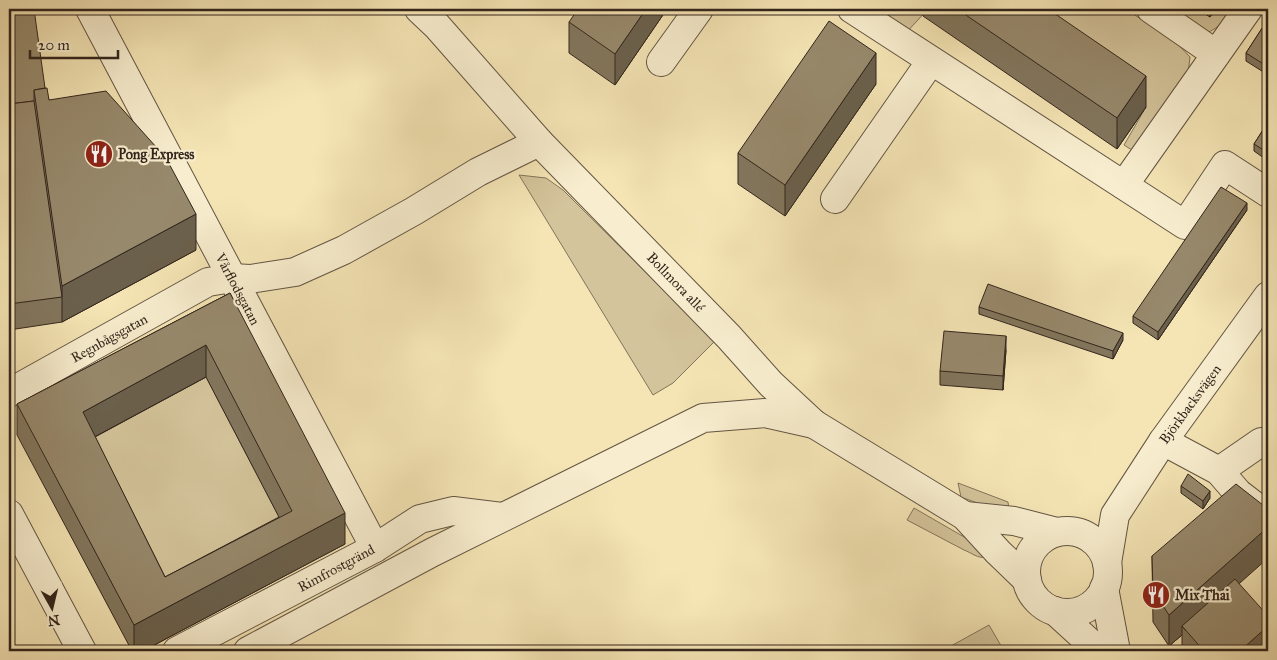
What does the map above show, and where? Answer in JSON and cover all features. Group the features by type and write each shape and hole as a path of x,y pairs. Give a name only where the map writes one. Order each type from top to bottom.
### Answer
{"street":[{"name":"Bollmora allé","path":"419,9 437,26 539,142 729,337 771,384 814,424 965,516 1027,580 1030,590 1037,599 1055,611 1099,651"},
{"path":"661,62 700,9"},
{"path":"852,9 1185,225 1225,165 1268,193"},
{"path":"1151,9 1216,54"},
{"path":"1124,185 1248,9"},
{"name":"Vårflodsgatan","path":"95,19 220,280 375,548"},
{"path":"835,199 931,60"},
{"path":"220,280 295,272 344,250 414,211 478,172 539,142"},
{"name":"Regnbågsgatan","path":"9,394 220,280"},
{"name":"Björkbacksvägen","path":"1106,575 1115,515 1163,441 1268,296"},
{"path":"248,651 433,552 703,418 765,414 814,424"},
{"path":"1163,441 1219,471 1238,493 1268,516"},
{"path":"1219,471 1261,442 1268,444"},
{"name":"Rimfrostgränd","path":"177,651 375,548 420,519 453,511 502,517"},
{"path":"9,514 82,651"},
{"name":"Björkbacksvägen","path":"1084,534 1115,515"},
{"name":"Bollmora allé","path":"965,516 1014,521 1057,532 1070,531 1084,534"},
{"path":"1027,580 1026,569 1030,553 1044,537 1057,532"},
{"path":"1084,534 1094,541 1102,551 1116,651"},
{"path":"1055,611 1079,611 1089,606 1098,598 1106,575"}],"shaded area":[{"path":"867,9 928,9 905,34"},
{"path":"1003,9 1125,9 1173,39 1190,57 1188,74 1135,152 1124,145 1146,107"},
{"path":"1182,9 1232,9 1218,26 1213,30 1203,33 1192,29 1177,17"},
{"path":"519,175 546,178 563,190 715,341 673,383 653,395"},
{"path":"206,377 292,542 165,608 83,443"},
{"path":"958,483 1008,502 1009,510 980,504 961,497"},
{"path":"914,508 978,545 986,557 975,555 907,520"},
{"path":"989,625 1004,651 942,651"}],"building":[{"path":"9,9 34,9 45,88 34,90 34,101 9,104"},
{"path":"578,9 646,9 615,54 569,22"},
{"path":"957,9 1048,9 1146,76 1117,118"},
{"path":"1268,19 1268,61 1265,65 1246,53"},
{"path":"829,21 876,53 785,185 738,153"},
{"path":"47,88 49,100 106,91 166,158 196,214 62,286 34,90"},
{"path":"34,101 62,297 9,304 9,104"},
{"path":"1268,122 1268,153 1254,144"},
{"path":"1221,187 1247,203 1158,332 1133,316"},
{"path":"988,284 1123,333 1113,351 979,307"},
{"path":"230,293 345,513 134,625 17,404","holes":["206,345 292,511 165,577 83,412"]},
{"path":"944,331 1006,336 1003,376 940,371"},
{"path":"1188,474 1210,491 1203,501 1181,486"},
{"path":"1236,484 1268,509 1268,527 1169,615 1153,591 1152,556"},
{"path":"1235,579 1268,616 1268,626 1240,651 1204,651 1182,626"}],"place":[{"name":"Pong Express","path":"99,154"},
{"name":"Mix Thai","path":"1156,595"}]}
